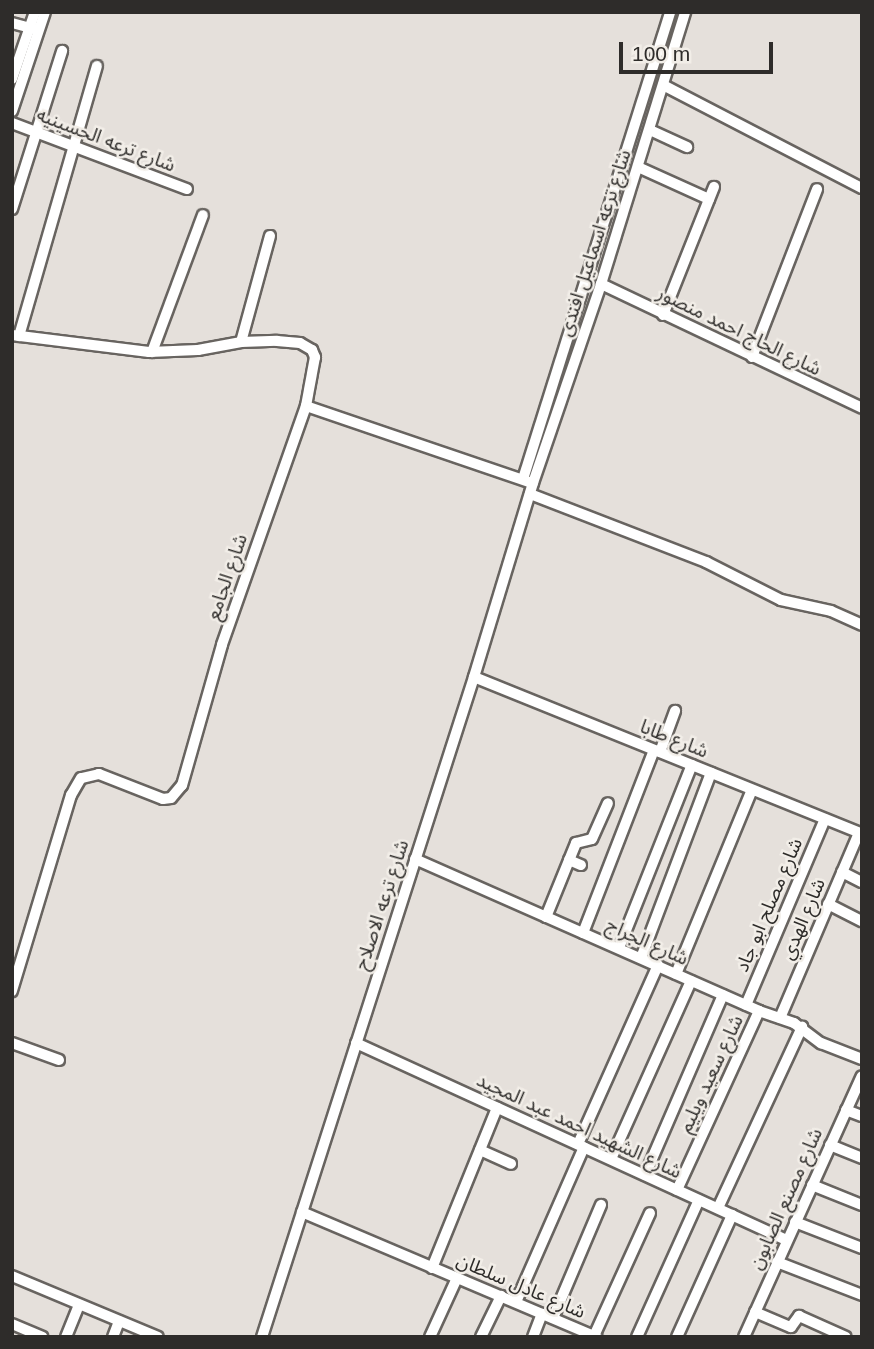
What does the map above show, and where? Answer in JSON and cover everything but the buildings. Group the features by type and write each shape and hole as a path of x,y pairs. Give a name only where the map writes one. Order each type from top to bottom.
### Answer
{"street":[{"path":"12,111 34,29 35,12"},
{"path":"12,79 34,29 45,12"},
{"name":"شارع ترعه اسماعيل افندى","path":"528,485 670,12"},
{"name":"شارع ترعه اسماعيل افندى","path":"528,485 601,284 685,12"},
{"path":"12,23 34,29"},
{"path":"12,209 62,51"},
{"path":"16,336 97,66"},
{"path":"663,85 862,188"},
{"name":"شارع ترعه الحسينيه","path":"12,123 187,189"},
{"path":"649,130 687,147"},
{"path":"638,167 709,199"},
{"path":"663,314 714,187"},
{"path":"752,357 817,189"},
{"path":"152,352 203,215"},
{"path":"241,342 270,236"},
{"name":"شارع الحاج احمد منصور","path":"601,284 862,408"},
{"name":"شارع الجامع","path":"12,991 71,795 81,778 99,774 163,799 171,798 182,785 222,645 306,406 315,370 312,350 300,343 241,342 198,351 152,352 16,336"},
{"path":"306,406 528,485 706,562 780,600 831,611 862,625"},
{"name":"شارع ترعه الاصلاح","path":"262,1337 474,677 528,485"},
{"name":"شارع طابا","path":"474,677 860,834"},
{"path":"583,933 675,711"},
{"path":"619,948 692,765"},
{"path":"641,958 711,773"},
{"path":"676,974 752,790"},
{"path":"546,917 576,843 592,839 608,803"},
{"name":"شارع مصلح ابو جاد","path":"746,1005 825,819"},
{"name":"شارع الهدي","path":"780,1018 860,834"},
{"name":"شارع الجراج","path":"415,859 759,1011 802,1027 821,1043 862,1059"},
{"path":"569,860 581,865"},
{"path":"842,872 862,882"},
{"path":"828,904 862,921"},
{"path":"516,1302 658,965"},
{"path":"611,1160 691,981"},
{"path":"645,1175 723,995"},
{"name":"شارع سعيد ويليم","path":"677,1190 759,1011"},
{"path":"718,1208 802,1027"},
{"path":"12,1043 59,1060"},
{"name":"شارع الشهيد احمد عبد المجيد","path":"356,1043 786,1240"},
{"name":"شارع مصنع الصابون","path":"744,1337 862,1076"},
{"name":"شارع عادل سلطان","path":"432,1268 497,1108"},
{"path":"846,1110 862,1116"},
{"path":"830,1145 862,1158"},
{"path":"480,1150 511,1164"},
{"path":"812,1185 862,1205"},
{"path":"637,1337 699,1200"},
{"path":"553,1318 601,1205"},
{"name":"شارع عادل سلطان","path":"302,1212 553,1318 580,1334 596,1336"},
{"path":"596,1336 650,1213"},
{"path":"677,1337 732,1215"},
{"path":"795,1222 862,1248"},
{"path":"777,1262 862,1295"},
{"path":"12,1276 158,1337"},
{"path":"430,1337 457,1278"},
{"path":"481,1337 501,1296"},
{"path":"66,1337 79,1304"},
{"path":"755,1312 791,1327 799,1316 846,1337"},
{"path":"533,1337 542,1314"},
{"path":"113,1337 119,1321"},
{"path":"12,1324 43,1337"}]}
